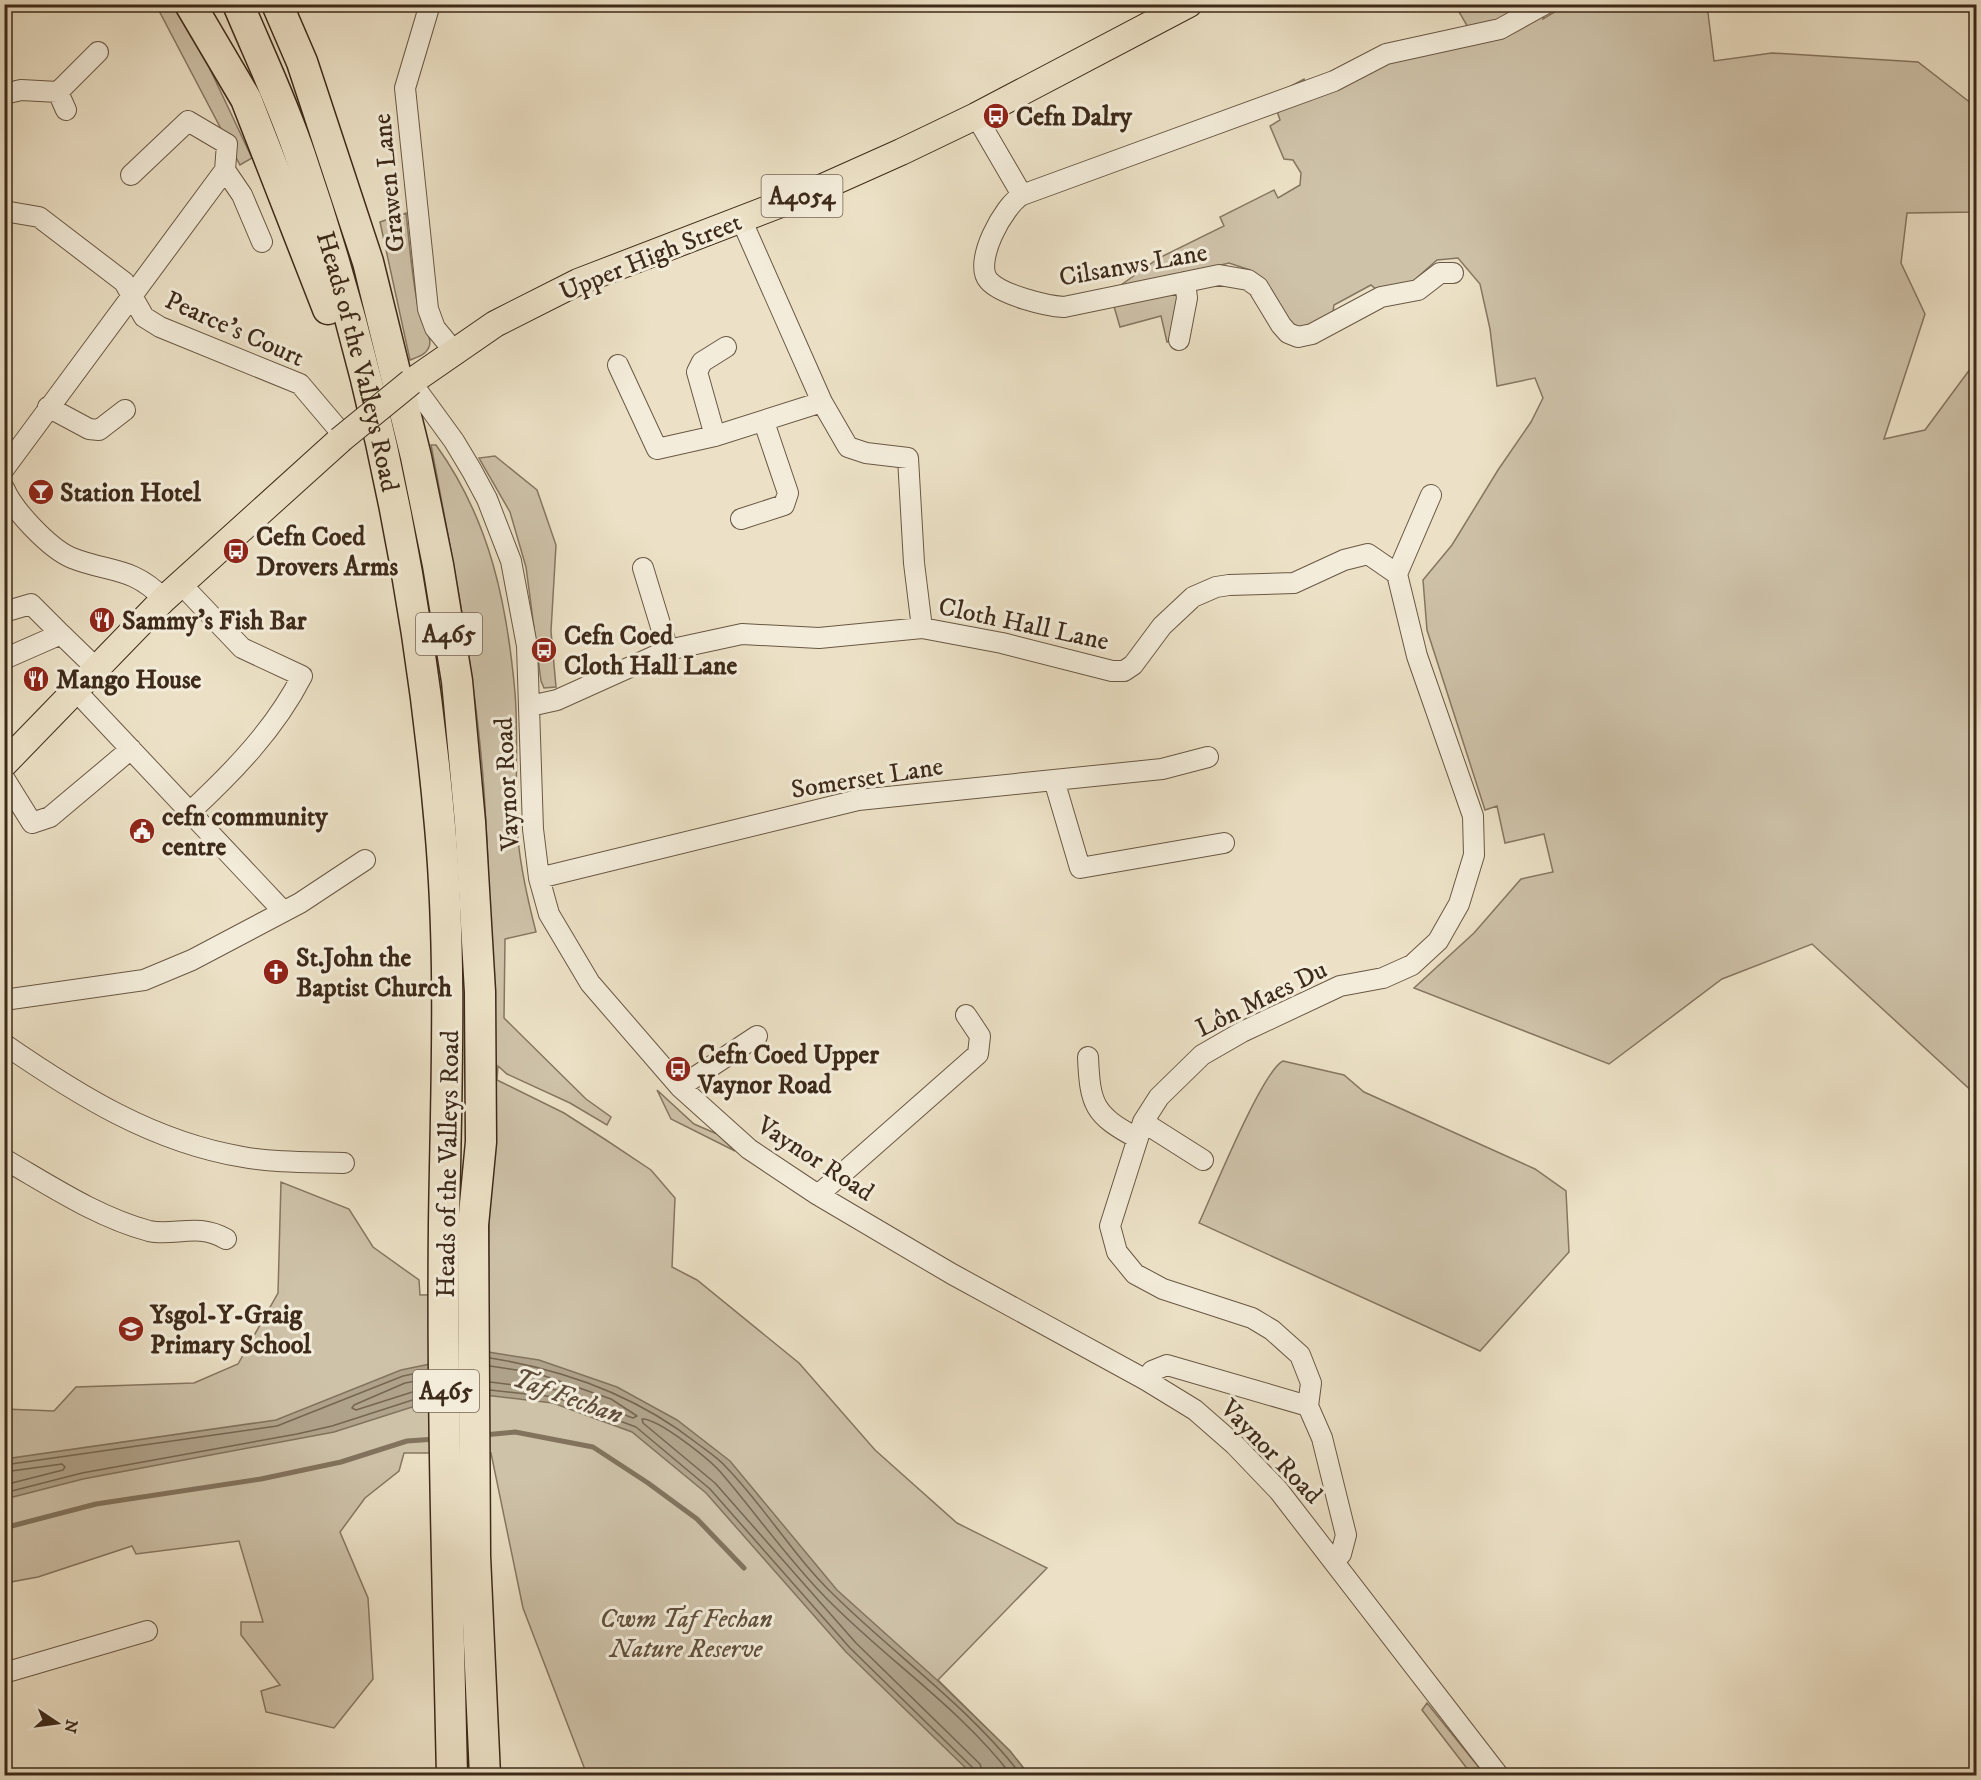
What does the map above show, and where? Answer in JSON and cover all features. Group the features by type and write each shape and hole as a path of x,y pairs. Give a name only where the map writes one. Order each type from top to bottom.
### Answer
{"highway":[{"path":"190,4 246,99 338,336 362,361"},
{"name":"Heads of the Valleys Road","path":"238,4 299,151 362,361 386,467 410,602 440,828 459,1225 461,1557 452,1776"},
{"name":"Heads of the Valleys Road","path":"277,4 302,62 368,262 391,351 436,554 457,681 470,822 480,992 481,1142 459,1225"},
{"path":"293,4 303,31 302,62"},
{"name":"Heads of the Valleys Road","path":"461,1557 485,1776"}],"main road":[{"name":"Upper High Street","path":"413,384 454,351 495,324 578,282 818,189 976,116 1189,4"},
{"name":"A4054","path":"4,764 173,591 340,435 413,384"}],"street":[{"name":"Grawen Lane","path":"430,4 405,88 428,309 435,328 454,351"},
{"name":"Cilsanws Lane","path":"1453,273 1440,273 1418,290 1381,297 1312,334 1298,337 1288,333 1263,294 1248,280 1219,275 1064,307 1041,303 996,286 989,282 985,273 987,249 1003,214 1012,201 1022,195 1334,81 1386,54 1500,29 1545,4"},
{"path":"4,94 21,90 62,101 98,52"},
{"path":"976,116 1022,195"},
{"path":"4,469 225,170 227,144 188,121 131,175"},
{"path":"225,170 243,195 262,242"},
{"name":"Pearce's Court","path":"4,211 39,217 124,282 144,317 160,327 300,384 340,435"},
{"path":"741,219 822,402 848,447 866,453 908,458 914,563 922,628"},
{"path":"1179,340 1187,298 1185,282"},
{"path":"715,436 697,372 702,362 726,347"},
{"path":"618,365 657,449 715,436 822,402"},
{"name":"Vaynor Road","path":"413,384 454,441 472,471 487,499 511,561 527,646 533,829 540,878 549,914 590,983 680,1087 749,1149 818,1195 952,1274 1146,1380 1195,1410 1234,1445 1278,1491 1499,1776"},
{"path":"48,407 89,429 99,430 125,410"},
{"path":"741,519 784,504 787,500 788,493 764,422"},
{"path":"4,488 11,504 67,555 132,574 150,584 173,591 242,648 302,676 285,709 270,728 190,812"},
{"path":"1397,574 1431,495"},
{"name":"Cloth Hall Lane","path":"530,706 557,700 668,650 742,634 819,638 922,628 968,636 1112,671 1124,671 1132,665 1162,626 1183,605 1216,587 1293,583 1344,560 1368,554 1397,574"},
{"path":"643,567 668,650"},
{"name":"Lôn Maes Du","path":"1334,1562 1341,1554 1346,1535 1322,1438 1308,1406 1311,1383 1300,1355 1272,1330 1252,1318 1163,1288 1135,1274 1117,1252 1110,1226 1140,1130 1159,1097 1202,1055 1242,1032 1340,986 1383,978 1412,965 1438,941 1459,904 1474,855 1473,816 1417,656 1397,574"},
{"path":"4,612 31,604 96,668"},
{"path":"4,659 61,634"},
{"path":"75,690 283,911"},
{"path":"4,778 32,823 50,817 131,749"},
{"name":"Somerset Lane","path":"540,878 858,800 1162,769 1208,757"},
{"path":"1054,780 1080,868 1224,843"},
{"path":"4,1000 144,980 192,960 300,903 365,860"},
{"path":"818,1195 978,1054 980,1036 966,1015"},
{"path":"680,1087 757,1035"},
{"path":"4,1044 75,1092 170,1138 242,1157 292,1162 344,1163"},
{"path":"1088,1057 1090,1085 1097,1110 1114,1126 1140,1130 1203,1160"},
{"path":"4,1159 110,1218 153,1232 180,1229 215,1232 226,1239"},
{"path":"1146,1380 1152,1371 1167,1365 1308,1406"},
{"path":"4,1673 147,1631"}],"green space":[{"path":"156,5 174,5 200,48 252,158 240,165"},
{"path":"1474,5 1546,5 1543,19 1566,5 1707,5 1714,61 1772,53 1918,62 1976,107 1976,212 1907,213 1901,263 1925,314 1884,439 1925,430 1976,361 1976,1095 1812,944 1722,979 1609,1064 1414,988 1474,933 1521,879 1553,872 1544,834 1505,843 1497,806 1485,810 1427,630 1423,580 1452,545 1498,470 1531,422 1543,398 1535,378 1497,386 1490,329 1480,284 1458,258 1437,260 1412,282 1379,292 1371,285 1334,305 1332,318 1315,328 1294,328 1268,286 1250,270 1229,263 1111,292 1159,258 1224,226 1220,217 1274,190 1278,198 1300,185 1301,173 1293,160 1284,159 1270,126 1280,120 1272,96 1304,79 1306,85 1469,29 1458,10"},
{"path":"406,213 417,303 430,343 426,352 410,360 380,222"},
{"path":"1178,293 1175,340 1167,342 1161,316 1120,327 1113,303"},
{"name":"Cwm Taf Fechan Nature Reserve","path":"431,445 436,445 455,473 483,533 501,595 512,660 516,711 518,839 525,886 536,932 505,939 504,1018 586,1099 611,1117 607,1125 570,1103 507,1074 498,1066 497,1080 564,1113 651,1170 675,1198 672,1267 697,1280 799,1363 875,1450 957,1523 1047,1568 938,1680 1010,1751 1029,1775 587,1775 523,1608 491,1453 404,1453 399,1471 365,1498 340,1532 368,1598 373,1679 334,1728 266,1712 261,1691 280,1685 241,1635 241,1622 263,1622 239,1541 136,1554 132,1546 38,1577 5,1583 5,1409 54,1411 76,1387 194,1383 238,1364 278,1293 281,1182 349,1209 373,1247 419,1280 420,1295 489,1294 490,971 483,777 468,652"},
{"path":"495,456 537,490 556,545 551,631 556,687 544,688 541,681 526,567 510,512 479,458"},
{"path":"1283,1061 1344,1075 1364,1092 1535,1169 1566,1191 1569,1252 1480,1351 1199,1223 1251,1109 1274,1070"},
{"path":"657,1090 694,1124 717,1134 735,1151 671,1119"},
{"path":"1427,1703 1484,1775 1472,1775 1422,1710"}],"water":[{"name":"Taf Fechan","path":"488,1352 539,1360 617,1387 677,1420 730,1461 837,1590 937,1680 1010,1751 1029,1775 973,1775 846,1652 706,1493 632,1432 553,1403 459,1392 334,1432 83,1479 5,1499 5,1459 276,1420 401,1370"}],"waterway":[{"path":"484,1435 515,1432 593,1447 697,1519 744,1568"},
{"path":"4,1528 96,1504 261,1479 341,1462 407,1441 436,1439"}],"place":[{"name":"Cefn Dalry","path":"996,116"},
{"name":"Station Hotel","path":"41,492"},
{"name":"Cefn Coed Drovers Arms","path":"236,551"},
{"name":"Sammy's Fish Bar","path":"102,620"},
{"name":"Cefn Coed Cloth Hall Lane","path":"544,650"},
{"name":"Mango House","path":"36,679"},
{"name":"cefn community centre","path":"142,831"},
{"name":"St.John the Baptist Church","path":"276,972"},
{"name":"Cefn Coed Upper Vaynor Road","path":"678,1069"},
{"name":"Ysgol-Y-Graig Primary School","path":"131,1329"}]}
